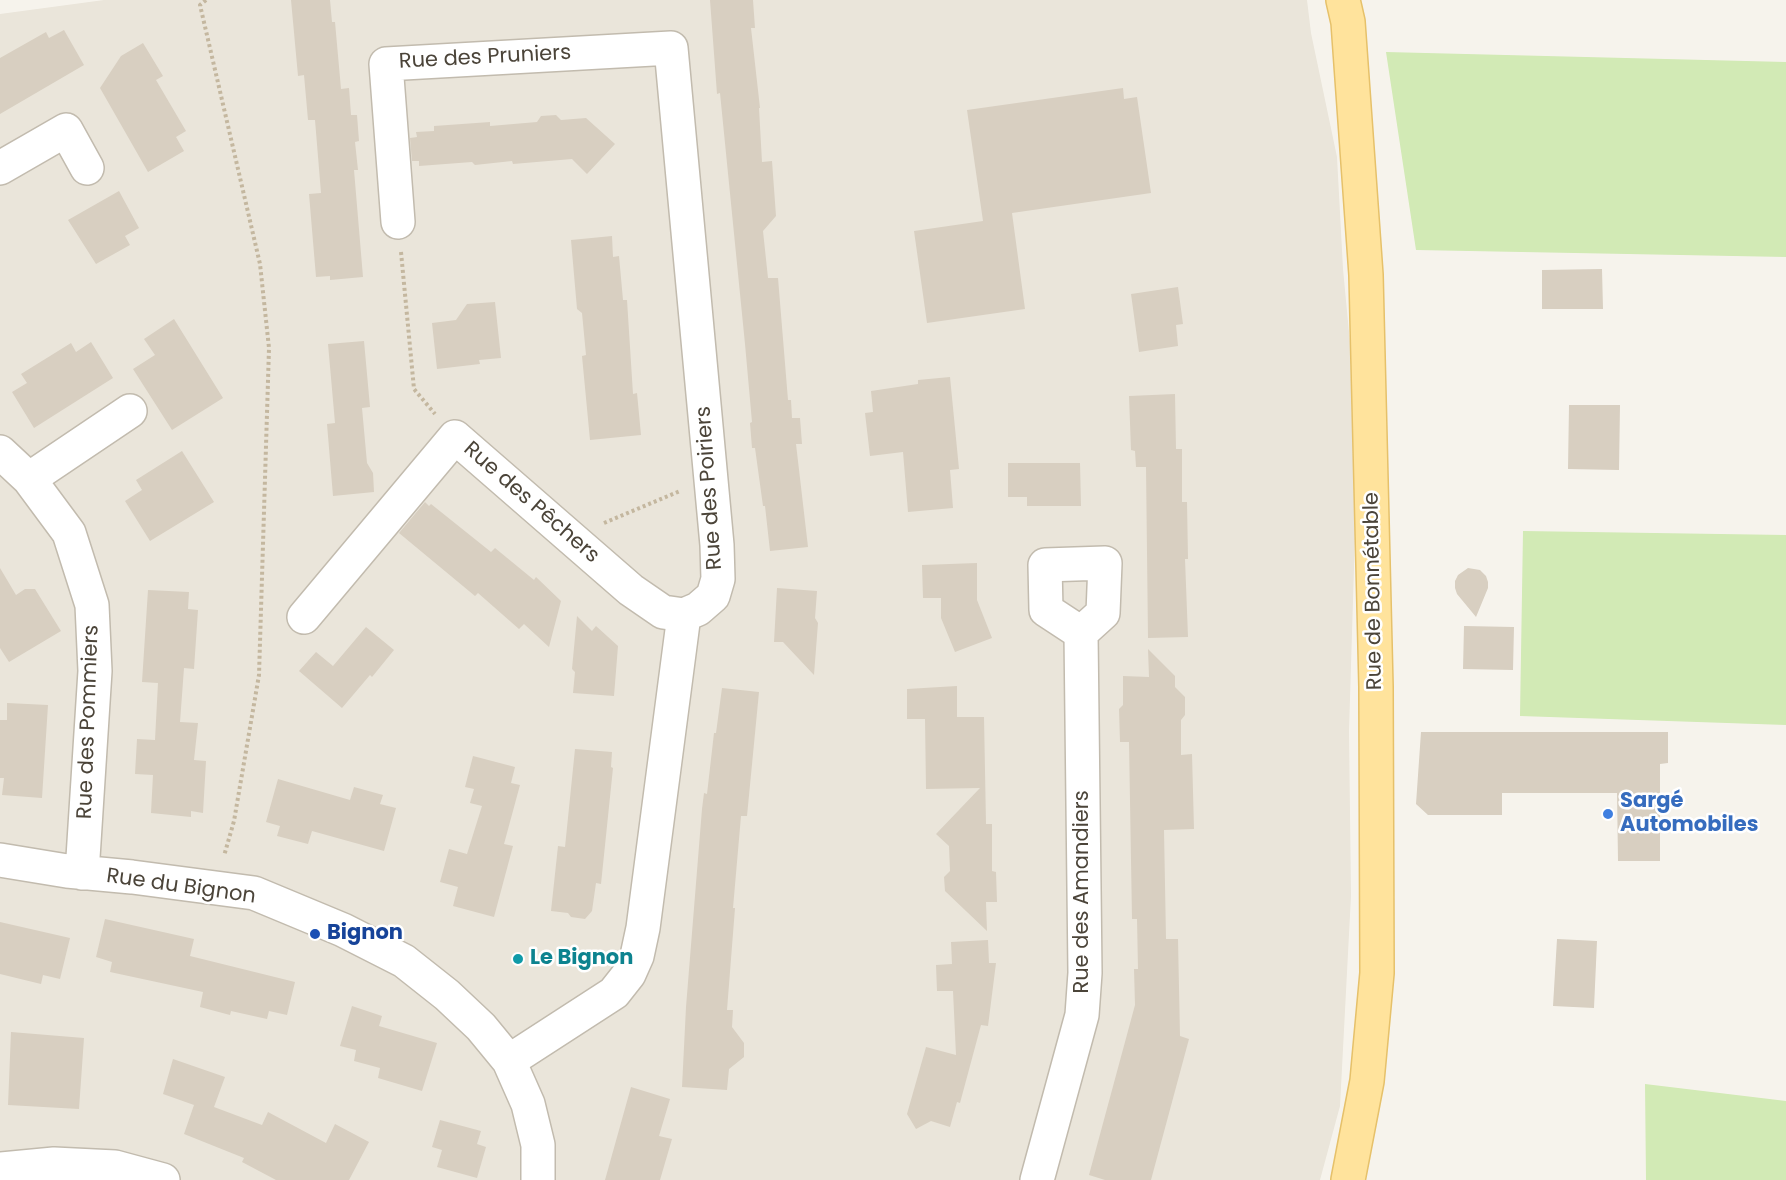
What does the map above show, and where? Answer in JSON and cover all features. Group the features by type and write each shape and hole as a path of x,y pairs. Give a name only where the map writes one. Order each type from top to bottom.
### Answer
{"main road":[{"name":"Rue de Bonnétable","path":"1343,0 1348,22 1366,275 1376,687 1377,973 1367,1081 1348,1180"}],"street":[{"name":"Rue des Pruniers","path":"398,222 386,64 670,48"},
{"name":"Rue des Poiriers","path":"670,48 711,478 718,579 713,596 698,609 684,615"},
{"path":"0,168 66,130 87,168"},
{"path":"29,479 130,411"},
{"name":"Rue des Pêchers","path":"304,617 455,437 639,595 663,612 684,615"},
{"name":"Rue des Pommiers","path":"0,452 29,479 69,533 92,605 94,671 82,873"},
{"path":"509,1060 614,993 629,974 637,956 643,928 684,615"},
{"name":"Rue des Amandiers","path":"1037,1180 1082,1015 1084,983 1081,633"},
{"name":"Rue du Bignon","path":"0,860 82,873 132,877 254,894 342,930 404,961 447,995 481,1028 509,1060 528,1104 538,1145 538,1180"},
{"path":"0,1169 54,1164 114,1167 163,1180"}],"path":[{"path":"206,0 200,5 260,264 269,348 259,675 234,821 215,889"},
{"path":"398,222 414,389 455,437"},
{"path":"570,537 711,478"}],"shaded area":[{"path":"104,0 1307,0 1311,33 1337,157 1343,269 1350,343 1355,535 1349,731 1351,896 1340,1106 1320,1180 0,1180 0,14"}],"green space":[{"path":"1386,52 1786,62 1786,257 1416,250"},
{"path":"1523,531 1786,535 1786,725 1520,716"},
{"path":"1645,1084 1786,1101 1786,1180 1646,1180"}],"building":[{"path":"291,0 330,0 332,22 335,22 341,89 349,88 351,115 357,115 359,141 355,142 358,170 354,170 363,277 330,280 330,276 316,277 309,194 321,193 315,120 308,120 304,75 298,76"},
{"path":"710,0 753,0 755,28 751,28 760,108 762,162 772,161 776,216 763,231 768,278 778,278 788,400 791,400 792,418 800,418 802,444 796,444 808,547 770,551 755,448 752,448 745,344 720,93 717,94"},
{"path":"64,30 84,65 0,114 0,58 46,32 49,38"},
{"path":"143,43 163,76 156,80 186,131 176,137 184,151 148,172 100,88 121,56"},
{"path":"1123,88 1124,99 1137,97 1151,193 1012,213 1025,309 927,323 914,231 983,221 967,110"},
{"path":"556,115 561,120 586,118 615,144 587,174 572,159 513,164 512,161 475,165 472,162 419,166 419,161 412,161 410,138 417,137 416,132 434,131 434,126 490,122 490,126 537,122 541,116"},
{"path":"119,191 139,228 125,236 130,245 96,264 68,220"},
{"path":"612,236 613,257 619,256 623,300 627,300 633,394 637,393 641,435 590,440 582,356 586,355 582,313 577,309 571,240"},
{"path":"1602,269 1603,309 1542,309 1542,270"},
{"path":"1178,287 1183,324 1176,325 1178,346 1139,352 1131,294"},
{"path":"495,302 501,358 479,360 480,364 437,369 432,323 456,320 467,304"},
{"path":"174,319 223,398 172,430 133,369 155,355 144,339"},
{"path":"364,341 370,407 362,408 367,463 373,473 374,492 333,496 327,424 335,423 328,344"},
{"path":"91,342 113,378 34,428 12,392 27,383 21,374 71,343 76,352"},
{"path":"950,377 959,469 950,470 953,508 908,512 903,452 870,456 865,413 873,412 871,391 918,384 918,380"},
{"path":"1175,394 1176,449 1182,449 1182,502 1187,502 1188,559 1185,559 1188,637 1148,638 1146,467 1136,467 1135,451 1131,450 1129,396"},
{"path":"1569,405 1620,405 1619,470 1568,469"},
{"path":"182,451 214,502 150,541 125,501 142,490 136,480"},
{"path":"1008,463 1080,463 1081,506 1027,506 1027,497 1008,497"},
{"path":"425,502 429,506 431,504 491,552 495,548 534,580 536,577 561,601 549,647 524,624 519,629 478,593 475,596 399,533"},
{"path":"977,563 977,600 992,638 955,652 941,618 941,598 923,598 922,565"},
{"path":"0,568 16,595 25,589 35,589 61,631 9,662 0,648"},
{"path":"1468,568 1480,570 1488,582 1488,588 1476,617 1457,594 1455,588 1458,575"},
{"path":"777,588 817,591 815,618 818,623 814,675 783,642 774,642"},
{"path":"148,590 189,592 188,609 198,610 194,669 184,668 180,722 198,723 194,760 206,761 203,813 191,811 191,817 151,813 153,775 135,774 137,739 155,740 158,683 142,682"},
{"path":"577,616 592,631 596,626 618,646 614,696 573,693 575,672 572,669"},
{"path":"1464,626 1514,627 1513,670 1463,669"},
{"path":"366,627 394,650 342,708 299,671 316,652 333,666"},
{"path":"1148,649 1175,676 1175,687 1185,697 1185,715 1181,720 1181,755 1192,754 1194,829 1164,830 1166,939 1178,939 1180,1036 1189,1039 1151,1180 1105,1180 1089,1175 1135,1005 1134,969 1138,969 1137,919 1132,919 1129,742 1120,742 1119,709 1123,705 1123,676 1149,677"},
{"path":"957,686 957,717 984,717 986,824 992,824 992,871 996,872 997,902 986,902 987,931 945,891 944,877 950,871 949,846 936,834 980,788 926,789 925,719 907,719 907,689"},
{"path":"722,688 759,692 747,816 741,816 727,1010 733,1010 732,1027 744,1043 744,1057 729,1069 727,1090 682,1087 702,809 704,793 707,794"},
{"path":"7,703 48,705 42,798 2,795 4,778 0,778 0,720 7,720"},
{"path":"1421,732 1668,732 1668,763 1660,764 1660,861 1618,861 1617,793 1502,793 1502,815 1428,815 1416,804"},
{"path":"575,749 612,752 611,767 613,768 601,884 596,883 592,911 585,919 571,917 568,913 551,911 558,846 565,847"},
{"path":"473,756 515,767 511,783 520,785 504,844 513,846 494,917 453,906 458,887 440,882 449,849 467,854 482,806 470,803 474,789 465,787"},
{"path":"278,779 350,800 354,787 383,795 380,804 396,808 384,851 312,831 308,844 277,836 280,826 266,822"},
{"path":"105,919 194,939 190,956 295,982 287,1015 269,1011 267,1019 231,1011 230,1015 200,1007 203,992 110,972 112,962 96,957"},
{"path":"0,922 70,938 60,979 43,975 41,984 0,974"},
{"path":"1557,939 1597,941 1594,1008 1553,1006"},
{"path":"988,940 989,963 996,963 988,1026 981,1025 960,1103 957,1102 950,1127 931,1121 916,1129 907,1114 926,1047 956,1055 953,991 937,991 936,965 952,964 951,942"},
{"path":"352,1006 382,1016 379,1026 437,1043 422,1091 378,1078 380,1068 354,1061 356,1050 340,1046"},
{"path":"11,1032 84,1038 79,1109 8,1105"},
{"path":"173,1059 225,1077 214,1107 262,1125 268,1112 326,1143 335,1124 369,1142 349,1180 276,1180 242,1162 244,1158 184,1134 194,1105 163,1094"},
{"path":"631,1087 670,1099 659,1136 672,1139 660,1180 605,1180"},
{"path":"440,1120 481,1131 477,1144 486,1147 477,1178 437,1167 442,1150 432,1147"}],"place":[{"name":"Sargé Automobiles","path":"1608,814"},
{"name":"Bignon","path":"315,934"},
{"name":"Le Bignon","path":"518,959"}]}
